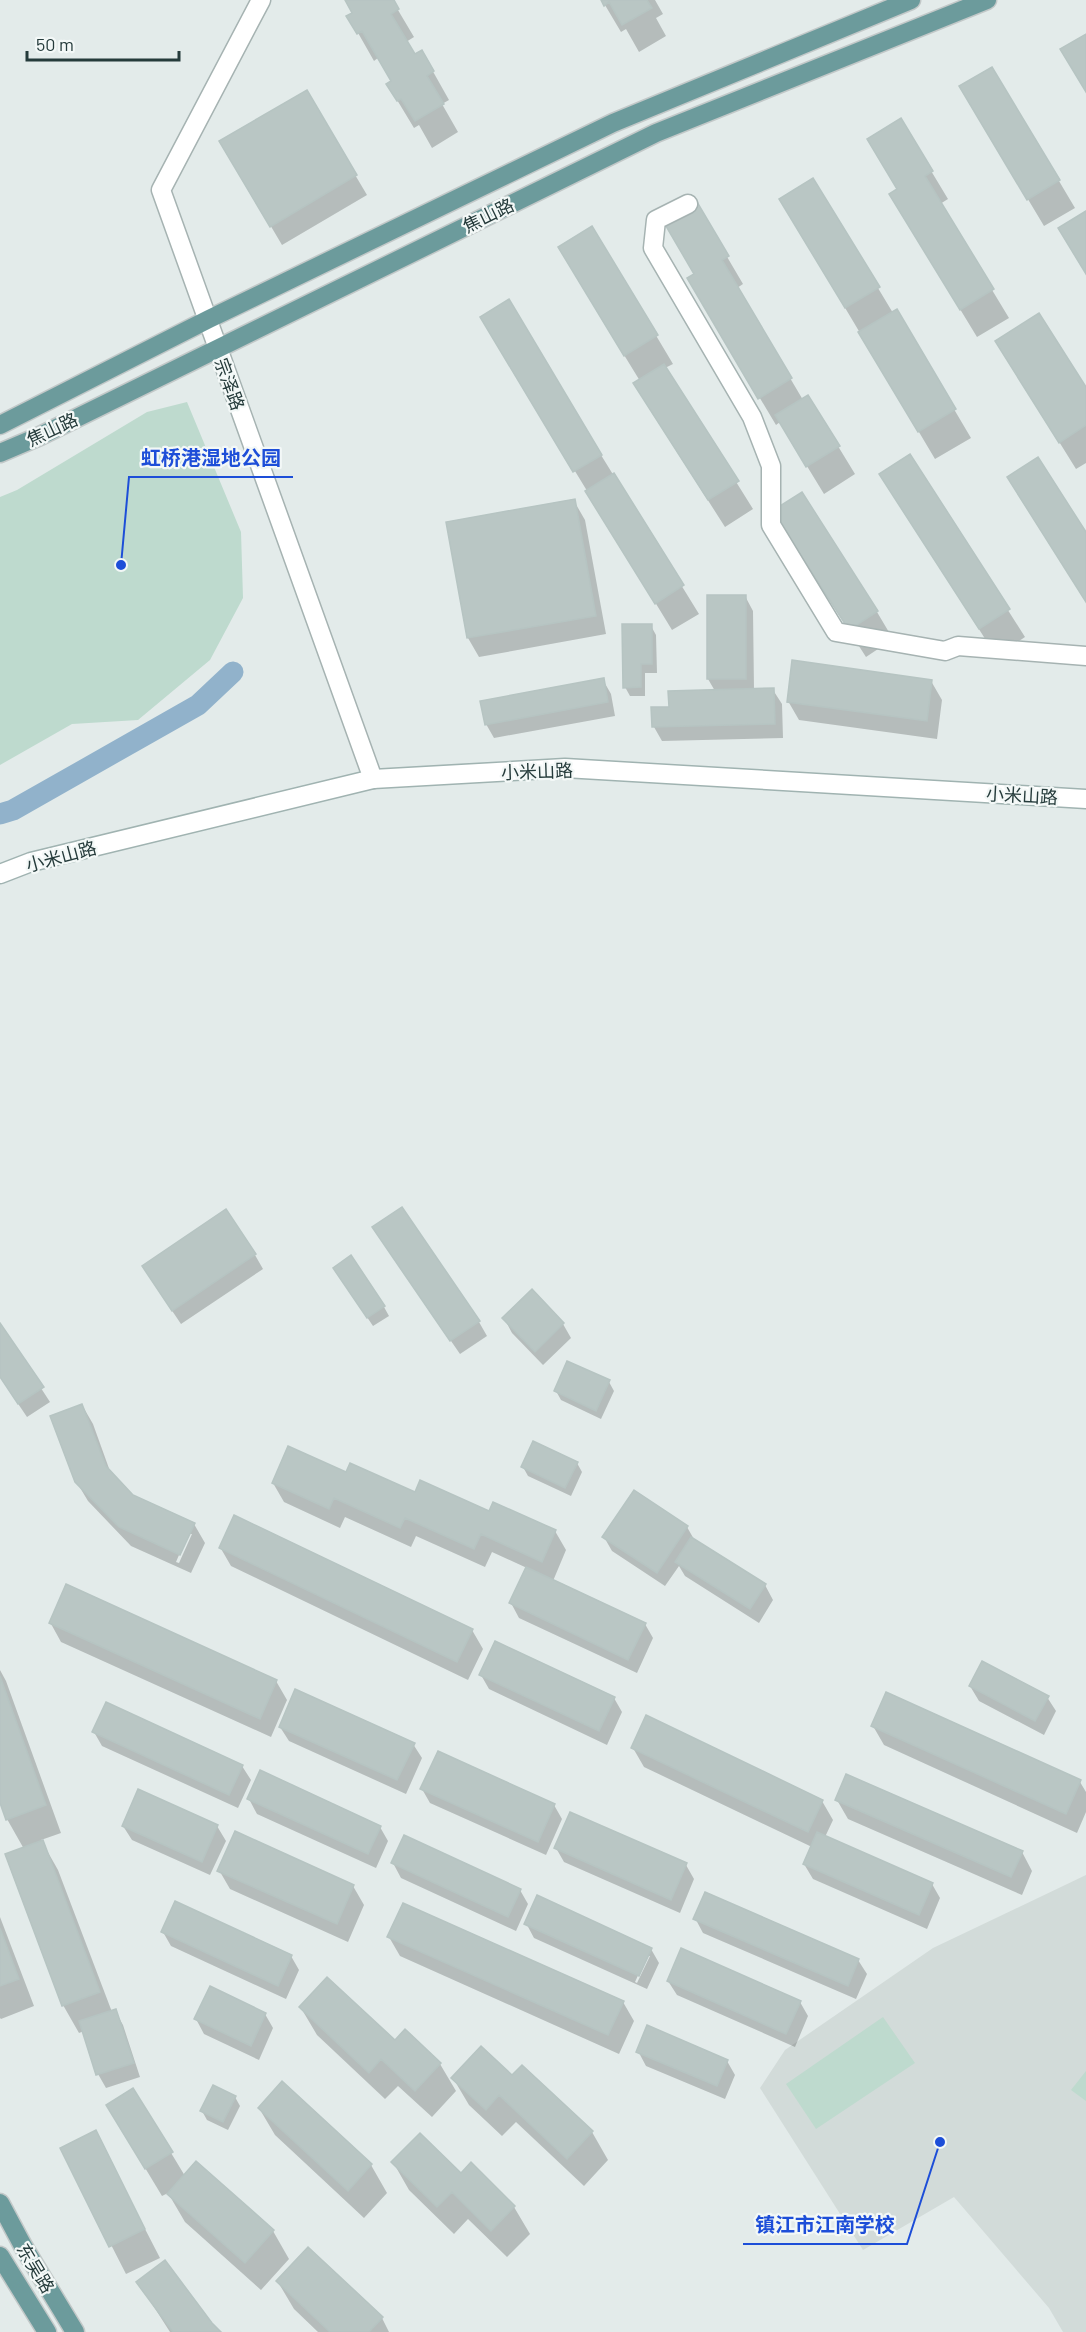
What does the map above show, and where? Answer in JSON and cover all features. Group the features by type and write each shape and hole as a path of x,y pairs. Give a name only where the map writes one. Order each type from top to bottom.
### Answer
{"main road":[{"name":"焦山路","path":"0,425 209,319 613,123 911,0"},
{"name":"焦山路","path":"0,453 656,133 987,0"},
{"name":"东吴路","path":"0,2203 75,2332"},
{"name":"东吴路","path":"0,2256 47,2332"}],"street":[{"name":"宗泽路","path":"261,0 161,190 373,779"},
{"path":"688,204 656,220 653,248 752,417 771,466 771,525 836,632 945,651 958,646 1086,656"},
{"name":"小米山路","path":"0,874 31,862 373,779 565,768 1086,799"}],"shaded area":[{"path":"1086,1875 1086,2332 1063,2332 1049,2308 954,2197 863,2250 760,2088 785,2050 933,1948"}],"green space":[{"path":"187,402 241,532 243,598 210,660 138,720 72,724 0,765 0,497 17,490 147,412"},
{"path":"883,2017 915,2063 816,2129 786,2084"},
{"path":"1086,2071 1086,2101 1071,2090"}],"building":[{"path":"345,0 394,0 399,9 391,14 415,54 422,50 434,71 427,76 444,104 415,121 401,99 397,101 386,84 391,81 362,31 357,34 346,16 352,13"},
{"path":"601,0 647,0 652,8 622,25 609,2 604,6"},
{"path":"1086,34 1086,92 1060,49"},
{"path":"992,67 1060,180 1027,200 959,86"},
{"path":"307,90 357,175 270,227 219,141"},
{"path":"901,118 933,171 925,176 994,289 960,310 889,194 897,189 867,139"},
{"path":"813,178 880,287 845,308 779,199"},
{"path":"697,202 729,256 722,260 792,378 758,399 687,278 694,274 663,221"},
{"path":"1086,211 1086,274 1058,228"},
{"path":"592,226 658,335 624,356 558,247"},
{"path":"509,299 602,455 573,472 480,317"},
{"path":"897,309 956,409 918,432 858,332"},
{"path":"1039,313 1086,387 1086,425 1059,443 995,341"},
{"path":"664,364 739,481 708,500 633,383"},
{"path":"808,395 840,446 806,467 775,415"},
{"path":"910,454 1010,609 979,629 879,474"},
{"path":"1038,457 1086,532 1086,602 1007,477"},
{"path":"614,473 684,585 655,604 585,491"},
{"path":"802,492 878,611 849,630 772,511"},
{"path":"575,499 596,616 467,638 446,522"},
{"path":"707,595 746,595 746,679 707,679"},
{"path":"622,624 652,624 652,664 641,664 641,687 623,688"},
{"path":"792,660 932,680 927,721 787,702"},
{"path":"604,678 608,702 485,725 480,701"},
{"path":"774,688 775,724 652,727 651,707 669,707 668,691"},
{"path":"402,1207 480,1321 450,1341 372,1227"},
{"path":"226,1209 256,1254 172,1311 142,1266"},
{"path":"351,1255 385,1306 367,1318 333,1268"},
{"path":"532,1289 564,1323 535,1352 502,1318"},
{"path":"0,1323 44,1387 18,1404 0,1377"},
{"path":"567,1361 610,1380 596,1411 554,1391"},
{"path":"82,1404 106,1466 133,1495 195,1523 180,1555 119,1527 75,1482 50,1416"},
{"path":"533,1441 578,1462 565,1488 521,1467"},
{"path":"288,1446 346,1472 350,1463 415,1492 420,1480 489,1511 493,1502 556,1530 542,1562 481,1534 474,1549 405,1518 400,1528 334,1498 329,1509 272,1483"},
{"path":"634,1490 688,1526 657,1573 602,1537"},
{"path":"234,1515 473,1629 457,1662 219,1548"},
{"path":"691,1537 766,1584 750,1609 675,1562"},
{"path":"526,1567 646,1623 628,1660 509,1603"},
{"path":"66,1584 277,1680 260,1719 49,1623"},
{"path":"495,1641 615,1697 599,1731 479,1675"},
{"path":"982,1661 1049,1696 1035,1721 969,1686"},
{"path":"0,1676 46,1805 6,1820 0,1803"},
{"path":"295,1689 415,1743 397,1780 279,1727"},
{"path":"886,1692 1081,1780 1066,1814 871,1726"},
{"path":"106,1702 243,1765 229,1795 92,1732"},
{"path":"646,1715 823,1800 808,1832 631,1748"},
{"path":"438,1751 555,1804 538,1842 420,1789"},
{"path":"260,1770 381,1826 368,1854 247,1799"},
{"path":"846,1774 1023,1851 1011,1877 835,1800"},
{"path":"138,1789 218,1825 202,1862 122,1826"},
{"path":"570,1812 687,1863 671,1900 554,1848"},
{"path":"235,1831 354,1885 337,1924 217,1871"},
{"path":"817,1832 933,1883 919,1915 803,1864"},
{"path":"404,1835 521,1889 508,1917 391,1863"},
{"path":"43,1840 100,1992 62,2006 5,1854"},
{"path":"705,1892 859,1959 848,1986 693,1919"},
{"path":"537,1895 652,1948 639,1976 524,1924"},
{"path":"175,1901 292,1955 278,1986 161,1932"},
{"path":"403,1903 624,2001 608,2035 387,1937"},
{"path":"0,1928 19,1979 0,1986"},
{"path":"681,1948 801,2001 786,2034 667,1981"},
{"path":"327,1977 395,2040 405,2029 441,2063 415,2091 381,2059 369,2073 299,2007"},
{"path":"210,1986 266,2013 251,2046 194,2019"},
{"path":"116,2009 134,2063 96,2075 79,2021"},
{"path":"647,2025 728,2060 717,2086 636,2052"},
{"path":"481,2046 512,2075 522,2065 593,2131 567,2159 499,2095 486,2110 451,2078"},
{"path":"282,2081 372,2164 348,2191 258,2108"},
{"path":"213,2085 236,2096 223,2122 200,2111"},
{"path":"133,2088 173,2152 145,2169 106,2105"},
{"path":"96,2130 145,2229 109,2247 60,2148"},
{"path":"420,2133 461,2173 471,2162 515,2206 491,2231 452,2192 437,2207 391,2162"},
{"path":"196,2161 274,2230 245,2263 167,2194"},
{"path":"308,2247 383,2317 369,2332 330,2332 276,2281"},
{"path":"165,2260 221,2332 173,2332 136,2282"}],"waterway":[{"path":"0,814 13,810 198,705 233,672"}],"place":[{"name":"虹桥港湿地公园","path":"121,565"},
{"name":"镇江市江南学校","path":"940,2142"}]}
